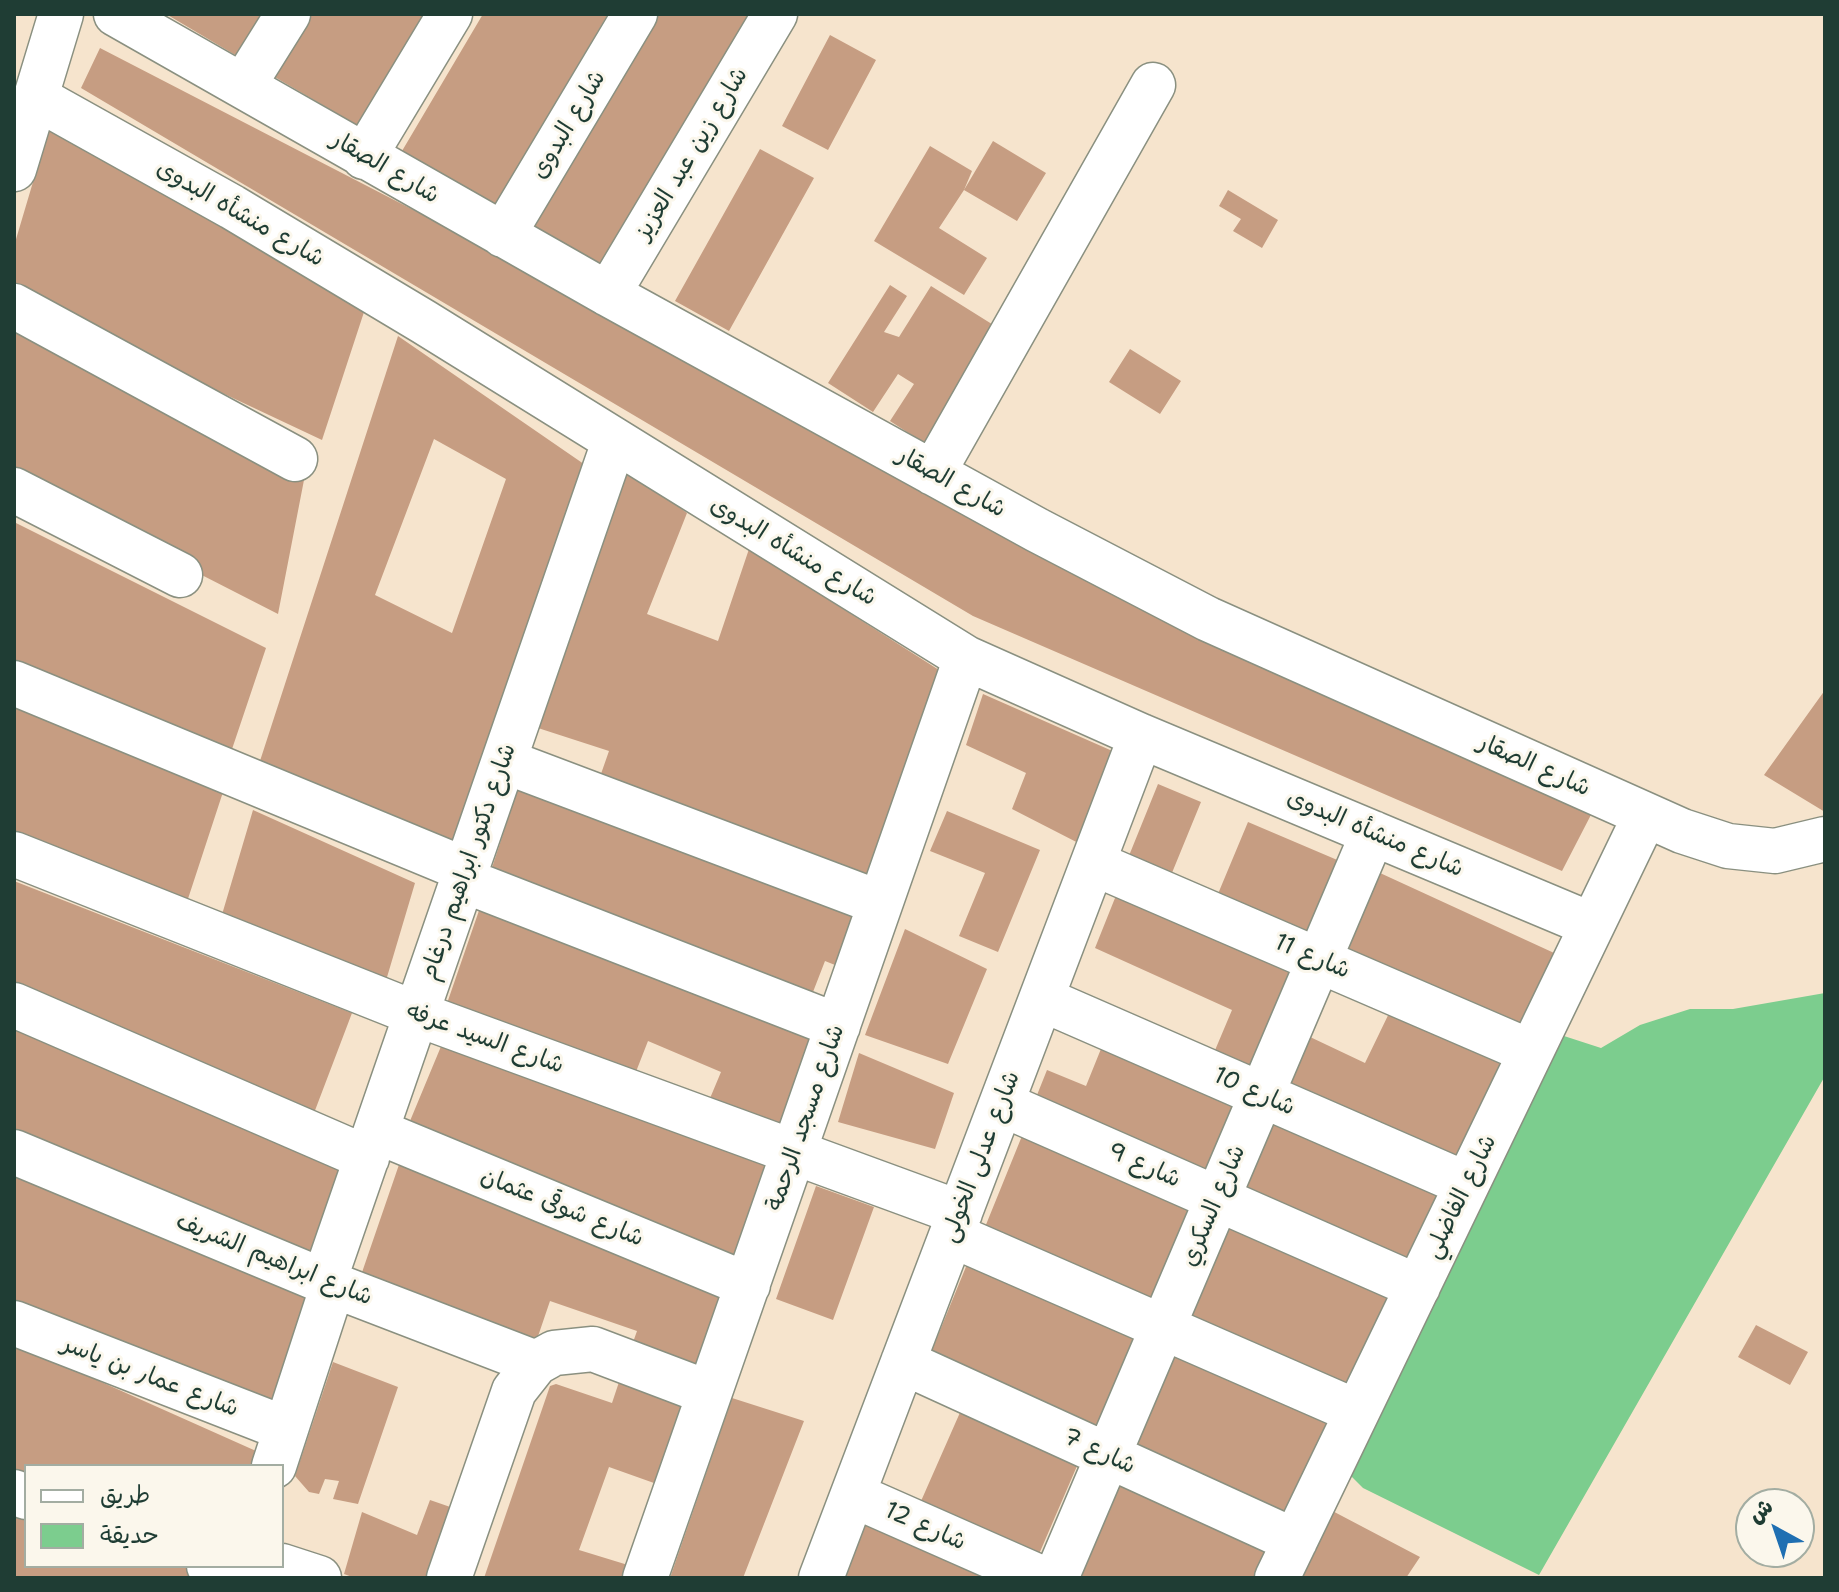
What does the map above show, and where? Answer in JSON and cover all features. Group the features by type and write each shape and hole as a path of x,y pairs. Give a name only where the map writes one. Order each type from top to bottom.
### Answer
{"street":[{"path":"14,169 61,14"},
{"name":"شارع الصقار","path":"116,14 608,294 933,473 1208,619 1645,816 1728,846 1775,851 1825,839"},
{"path":"243,86 288,14"},
{"path":"364,157 450,14"},
{"name":"شارع البدوى","path":"503,235 635,14"},
{"name":"شارع زين عبد العزيز","path":"608,294 775,14"},
{"path":"933,473 1153,85"},
{"name":"شارع منشأه البدوى","path":"35,97 232,207 966,658 1141,736 1592,925"},
{"path":"14,306 295,459"},
{"name":"شارع دكتور ابراهيم درغام","path":"280,1448 371,1144 614,442"},
{"path":"14,490 180,575"},
{"name":"شارع مسجد الرحمة","path":"645,1578 966,658"},
{"path":"14,683 465,875 838,1026"},
{"name":"شارع عدلى الخولى","path":"821,1578 1141,736"},
{"path":"504,761 880,903"},
{"name":"شارع الفاضلي","path":"1286,1559 1645,816"},
{"name":"شارع السكري","path":"1056,1578 1373,833"},
{"name":"شارع السيد عرفه","path":"14,854 417,1014 794,1152 956,1224 1163,1326 1357,1412"},
{"name":"شارع 11","path":"1093,863 1531,1052"},
{"name":"شارع 10","path":"1042,999 1466,1184"},
{"name":"شارع شوقى عثمان","path":"14,1005 371,1144 748,1285"},
{"name":"شارع 9","path":"1002,1104 1418,1287"},
{"name":"شارع ابراهيم الشريف","path":"14,1152 329,1283 536,1363"},
{"name":"شارع عمار بن ياسر","path":"14,1323 280,1448"},
{"path":"449,1578 514,1391 536,1363 554,1353 593,1349 709,1393"},
{"name":"شارع 7","path":"903,1362 1108,1456 1286,1559"},
{"name":"شارع 12","path":"853,1495 1041,1578"},
{"path":"284,1567 319,1578"},
{"path":"214,1568 241,1578"}],"green space":[{"path":"1825,993 1825,1076 1539,1575 1363,1488 1342,1467 1564,1036 1601,1048 1640,1025 1690,1009 1733,1009"}],"building":[{"path":"166,14 283,14 252,65"},
{"path":"312,14 436,14 365,130 273,76"},
{"path":"483,14 608,14 495,205 402,151"},
{"path":"648,14 761,14 610,269 527,224"},
{"path":"830,35 876,60 828,150 782,126"},
{"path":"100,48 878,450 1594,809 1562,871 973,616 81,88"},
{"path":"52,118 365,309 322,440 14,295 14,246"},
{"path":"993,141 1046,173 1017,221 964,190"},
{"path":"930,146 972,171 964,190 939,228 987,258 964,295 874,241"},
{"path":"760,149 814,178 729,331 675,301"},
{"path":"1228,190 1278,220 1262,248 1233,231 1241,219 1219,206"},
{"path":"890,285 907,296 884,332 899,337 931,286 1003,331 930,447 890,421 914,384 898,374 873,412 828,383"},
{"path":"14,327 304,480 278,614 14,479"},
{"path":"398,336 594,471 469,859 259,764","holes":["434,439 506,479 452,633 375,595"]},
{"path":"1130,349 1181,381 1160,414 1109,382"},
{"path":"625,466 687,513 647,614 718,641 749,549 950,677 874,893 595,791 609,751 538,728"},
{"path":"14,522 266,648 228,761 14,671"},
{"path":"1825,690 1825,812 1764,775"},
{"path":"983,694 1126,757 1090,849 1012,809 1026,773 966,745"},
{"path":"14,702 223,792 183,914 14,842"},
{"path":"520,782 868,915 850,971 825,961 806,1010 488,880"},
{"path":"1158,784 1201,802 1167,885 1124,868"},
{"path":"253,810 415,883 382,994 218,928"},
{"path":"947,811 1040,850 998,952 959,936 985,873 930,851"},
{"path":"1248,822 1342,862 1309,940 1215,901"},
{"path":"1367,867 1565,958 1524,1030 1332,950"},
{"path":"14,881 352,1013 311,1121 14,992"},
{"path":"1121,883 1300,961 1252,1072 1213,1055 1232,1010 1095,948"},
{"path":"484,896 828,1034 788,1144 703,1115 721,1072 648,1041 630,1087 443,1015"},
{"path":"905,929 987,969 948,1064 865,1035"},
{"path":"1394,1003 1522,1063 1470,1173 1285,1085 1308,1036 1365,1063"},
{"path":"14,1023 352,1176 319,1266 14,1136"},
{"path":"1107,1034 1246,1090 1208,1182 1031,1110 1047,1070 1086,1086"},
{"path":"442,1044 782,1166 739,1275 405,1133"},
{"path":"859,1053 954,1093 935,1149 838,1122"},
{"path":"1273,1106 1460,1194 1418,1274 1236,1192"},
{"path":"1024,1131 1196,1204 1151,1311 981,1237"},
{"path":"403,1153 736,1290 706,1380 631,1348 637,1331 550,1301 533,1351 358,1284"},
{"path":"14,1168 314,1292 283,1421 14,1306"},
{"path":"816,1186 874,1207 833,1320 776,1299"},
{"path":"1221,1221 1409,1295 1355,1399 1178,1319"},
{"path":"972,1252 1141,1335 1096,1440 925,1367"},
{"path":"1756,1325 1808,1352 1790,1385 1738,1357"},
{"path":"14,1343 265,1455 263,1464 24,1464 24,1485 14,1481"},
{"path":"1156,1345 1346,1416 1287,1527 1112,1453"},
{"path":"333,1362 398,1387 358,1504 333,1499 339,1481 325,1479 319,1494 309,1492 295,1476"},
{"path":"622,1373 697,1404 668,1488 609,1467 579,1550 641,1569 638,1578 484,1578 550,1386 556,1384 612,1403"},
{"path":"732,1398 804,1421 743,1578 670,1578"},
{"path":"962,1408 1080,1459 1033,1568 914,1517"},
{"path":"1106,1473 1275,1548 1259,1578 1062,1578"},
{"path":"430,1500 459,1510 437,1578 355,1578 344,1574 362,1512 417,1535"},
{"path":"1323,1506 1420,1557 1406,1578 1283,1578"},
{"path":"14,1515 24,1519 24,1568 194,1568 221,1578 14,1578"},
{"path":"860,1523 994,1578 840,1578"}]}
